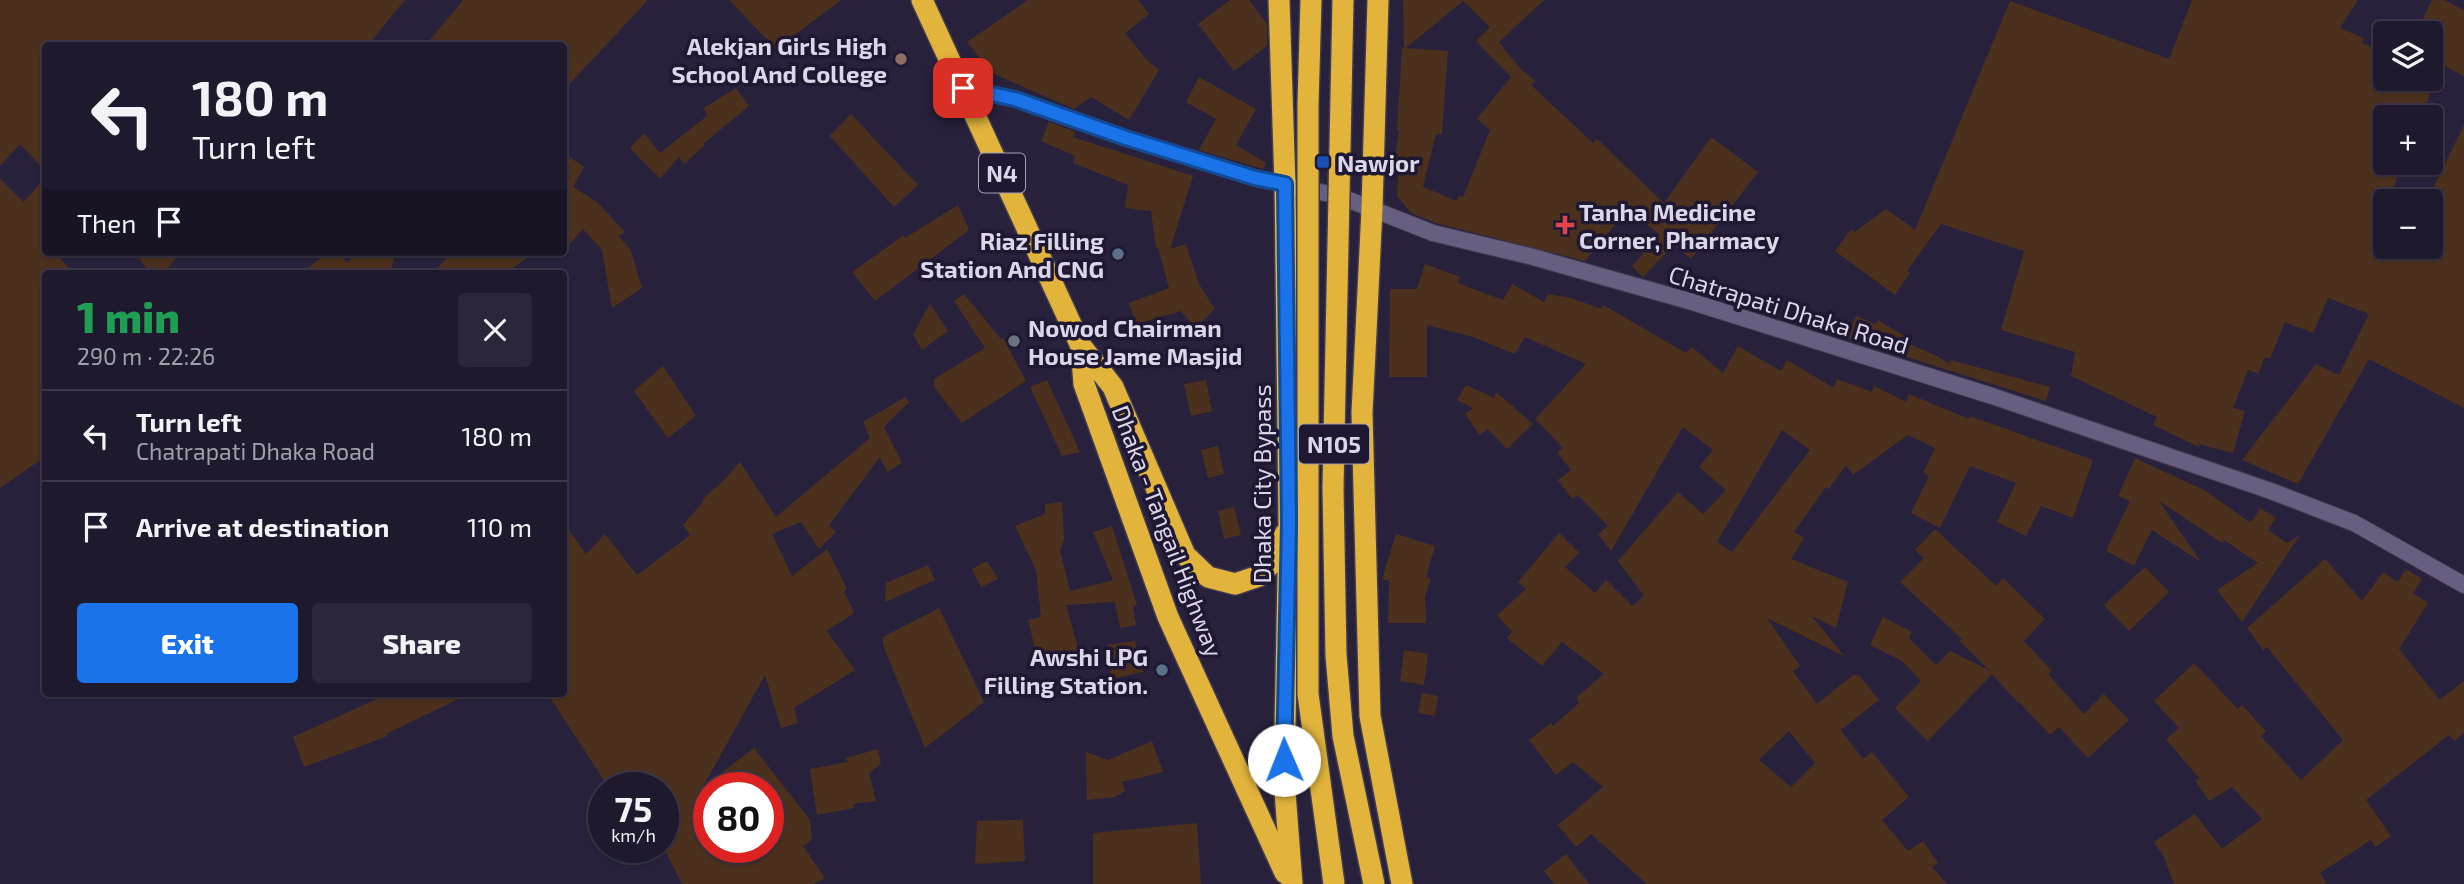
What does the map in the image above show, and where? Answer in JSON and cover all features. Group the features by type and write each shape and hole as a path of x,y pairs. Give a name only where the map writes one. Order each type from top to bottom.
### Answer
{"highway":[{"name":"Dhaka - Tangail Highway","path":"922,0 1081,345 1113,387 1185,555 1208,577 1235,584 1259,576 1275,560 1289,523"},
{"name":"Dhaka City Bypass","path":"1279,0 1285,184 1289,523 1283,722 1291,884"},
{"name":"N105","path":"1311,0 1308,105 1308,694 1334,884"},
{"name":"N105","path":"1343,0 1333,488 1336,655 1343,736 1374,884"},
{"path":"1378,0 1362,413 1370,716 1402,884"},
{"name":"Dhaka - Tangail Highway","path":"1081,345 1084,384 1168,617 1291,884"}],"street":[{"name":"Chatrapati Dhaka Road","path":"963,88 1015,99 1126,138 1255,178 1339,196 1433,233 1533,257 1855,351 2272,491 2354,523 2464,585"}],"building":[{"path":"0,0 405,0 370,42 42,42 42,168 20,144 0,166"},
{"path":"463,0 648,0 567,87 567,42 428,42"},
{"path":"729,0 841,0 776,49"},
{"path":"1028,0 1138,0 1149,14 1125,33 1159,70 1129,120 1091,97 1074,109 992,73 967,42"},
{"path":"1230,0 1249,0 1267,24 1267,46 1234,71 1198,24"},
{"path":"1403,0 1544,0 1499,42 1520,68 1535,81 1531,85 1593,143 1597,139 1664,203 1711,137 1758,172 1691,259 1674,245 1643,277 1632,266 1660,235 1628,209 1585,261 1436,223 1411,213 1397,196 1399,166 1394,163 1399,131 1404,48","holes":["1463,1 1490,27 1476,41 1511,77 1477,119 1490,130 1463,197 1458,196 1457,201 1423,187 1436,134 1442,134 1448,51 1406,48"]},
{"path":"2192,0 2358,0 2340,28 2364,38 2362,43 2373,47 2373,91 2431,91 2426,105 2373,105 2373,175 2398,175 2393,189 2373,189 2373,239 2370,247 2373,247 2373,259 2443,259 2443,189 2432,189 2439,175 2443,175 2443,168 2464,125 2464,408 2369,359 2298,484 2242,460 2316,364 2339,375 2369,314 2328,298 2313,333 2285,322 2270,359 2265,357 2258,374 2248,370 2233,408 2245,411 2233,453 2199,444 2199,447 2153,425 2157,417 2071,376 2075,352 2001,330 2024,251 1941,224 1907,271 1910,273 1895,295 1835,251 1851,229 1855,232 1886,209 1915,230 2010,1 2169,59"},
{"path":"2432,0 2444,0 2464,10 2464,76 2443,65 2443,21 2422,21"},
{"path":"1199,77 1256,109 1236,145 1266,163 1263,169 1199,150 1216,119 1186,102"},
{"path":"736,88 749,106 704,143 705,145 684,164 679,157 660,179 630,148 644,133 660,153 707,116 704,108"},
{"path":"851,114 918,185 894,207 830,136"},
{"path":"1049,122 1075,132 1073,137 1193,176 1170,249 1186,244 1199,284 1215,309 1195,328 1181,311 1136,324 1129,303 1169,288 1158,247 1156,248 1151,211 1125,208 1128,185 1073,163 1075,156 1041,141"},
{"path":"567,155 584,167 573,187 597,202 625,232 619,236 631,251 642,288 612,308 602,250 583,229 567,248"},
{"path":"0,179 23,202 42,181 42,256 58,256 70,270 42,270 42,459 0,488"},
{"path":"958,205 969,230 875,301 852,272 904,235 905,238"},
{"path":"136,256 178,256 166,270 148,270"},
{"path":"323,256 341,256 347,263 353,256 395,256 391,270 306,270"},
{"path":"448,256 529,256 510,270 436,270"},
{"path":"1425,264 1460,277 1458,283 1503,300 1512,284 1544,302 1548,294 1571,298 1601,309 1603,305 1686,353 1692,347 1723,373 1738,346 1781,371 1787,360 1834,388 1837,379 1872,392 1874,386 1906,402 1909,394 1969,419 1970,416 2093,460 2073,518 2041,506 2026,536 1997,522 2016,483 1970,466 1940,528 1911,513 1929,476 1923,473 1935,448 1908,435 1853,475 1846,465 1829,489 1826,487 1794,532 1804,538 1791,559 1848,582 1836,628 1812,616 1844,656 1767,618 1800,666 1793,671 1817,704 1853,675 1859,675 1879,700 1841,730 1863,759 1872,752 1909,797 1882,820 1908,851 1923,841 1938,863 1932,867 1947,884 1647,884 1591,834 1576,847 1558,825 1603,787 1573,762 1556,775 1529,740 1551,723 1553,726 1579,703 1576,698 1604,674 1562,642 1542,666 1507,638 1512,632 1497,615 1526,589 1518,582 1559,533 1579,553 1565,567 1595,593 1606,580 1632,606 1644,596 1618,561 1678,492 1703,514 1726,490 1699,467 1713,450 1683,427 1611,551 1598,534 1608,526 1578,495 1572,499 1558,480 1571,470 1557,452 1563,448 1535,419 1586,364 1525,337 1515,354 1473,337 1427,325 1427,377 1389,377 1390,289 1417,289","holes":["1782,430 1810,450 1732,552 1717,542","1789,731 1815,763 1791,787 1759,760"]},
{"path":"964,294 1001,339 1003,338 1026,381 962,423 934,387 934,379 985,348 954,301"},
{"path":"930,304 948,331 922,350 913,334"},
{"path":"1817,315 1834,322 1829,334 1811,328"},
{"path":"1856,316 1876,324 1878,320 1911,340 1909,344 1953,366 1949,363 1951,360 2050,387 2046,401 1847,338"},
{"path":"663,366 696,416 668,438 634,391"},
{"path":"1047,380 1080,452 1062,456 1030,387"},
{"path":"1206,380 1212,411 1191,416 1184,384"},
{"path":"1466,385 1494,398 1496,392 1533,424 1507,449 1488,429 1480,435 1465,414 1473,408 1457,400"},
{"path":"905,397 909,402 884,427 902,463 887,472 880,457 829,525 836,532 819,549 801,522 772,534 792,576 827,549 847,589 844,591 854,613 827,631 855,670 794,708 798,723 781,728 765,675 711,772 693,772 693,863 784,863 784,787 810,820 812,840 803,846 825,878 813,884 682,884 672,863 679,863 679,772 599,772 550,697 567,697 567,527 586,554 605,534 637,575 690,535 683,525 702,500 740,462 776,517 870,438 863,422"},
{"path":"1218,446 1224,474 1208,478 1201,450"},
{"path":"2135,458 2206,491 2249,522 2260,508 2276,518 2268,530 2287,543 2300,535 2242,622 2217,590 2258,563 2224,540 2222,543 2159,501 2201,562 2152,530 2134,566 2106,551 2130,501 2118,496"},
{"path":"1062,502 1064,540 1060,551 1070,591 1113,580 1093,532 1112,526 1137,605 1133,607 1136,625 1120,628 1115,602 1066,605 1081,658 1039,665 1028,620 1041,617 1036,570 1015,526 1045,514 1045,504"},
{"path":"1234,507 1241,535 1224,539 1218,511"},
{"path":"1935,529 1996,586 2003,578 2045,619 2024,641 2052,671 2048,674 2084,714 2104,694 2129,720 2088,758 2059,727 2050,735 1992,674 1928,741 1895,708 1921,681 1902,661 1870,645 1883,617 1912,632 1909,638 1936,665 1950,651 1989,670 1960,641 1962,639 1900,582 1924,558 1915,550"},
{"path":"1396,534 1435,546 1426,577 1431,579 1425,596 1426,623 1388,623 1389,581 1382,579"},
{"path":"2325,559 2362,601 2383,572 2398,582 2406,569 2422,579 2413,593 2428,603 2399,649 2440,700 2464,681 2464,733 2454,741 2449,735 2366,800 2391,836 2375,847 2371,840 2320,873 2327,884 2174,884 2163,855 2154,842 2195,814 2222,849 2262,819 2232,787 2209,801 2195,780 2199,778 2166,739 2179,728 2154,701 2194,663 2238,709 2242,705 2266,731 2261,736 2301,780 2343,740 2267,647 2263,650 2247,628"},
{"path":"987,561 998,579 981,587 972,569"},
{"path":"928,565 935,580 885,602 886,583"},
{"path":"2145,567 2169,592 2129,631 2104,605"},
{"path":"939,608 984,702 925,748 883,645 883,637"},
{"path":"1135,641 1143,672 1111,679 1107,645"},
{"path":"1404,650 1428,654 1424,685 1400,681"},
{"path":"1422,693 1438,696 1435,716 1418,713"},
{"path":"381,697 463,697 386,734 388,736 304,767 293,737"},
{"path":"1152,741 1163,772 1122,782 1125,791 1115,797 1087,800 1086,752 1108,760"},
{"path":"754,748 773,772 723,772"},
{"path":"878,749 881,764 869,773 876,801 853,804 854,808 817,815 810,769 848,762 846,758"},
{"path":"1023,820 1025,861 975,864 977,821"},
{"path":"1197,823 1201,884 1093,884 1093,833"},
{"path":"1566,854 1589,884 1554,884 1544,871"}],"place":[{"name":"Alekjan Girls High School And College","path":"901,59"},
{"name":"Nawjor","path":"1323,162"},
{"name":"Tanha Medicine Corner, Pharmacy","path":"1565,225"},
{"name":"Riaz Filling Station And CNG","path":"1118,254"},
{"name":"Nowod Chairman House Jame Masjid","path":"1014,341"},
{"name":"Awshi LPG Filling Station.","path":"1162,670"}],"route":[{"path":"963,88 1015,99 1126,138 1255,178 1285,184 1289,523 1284,760"}]}
